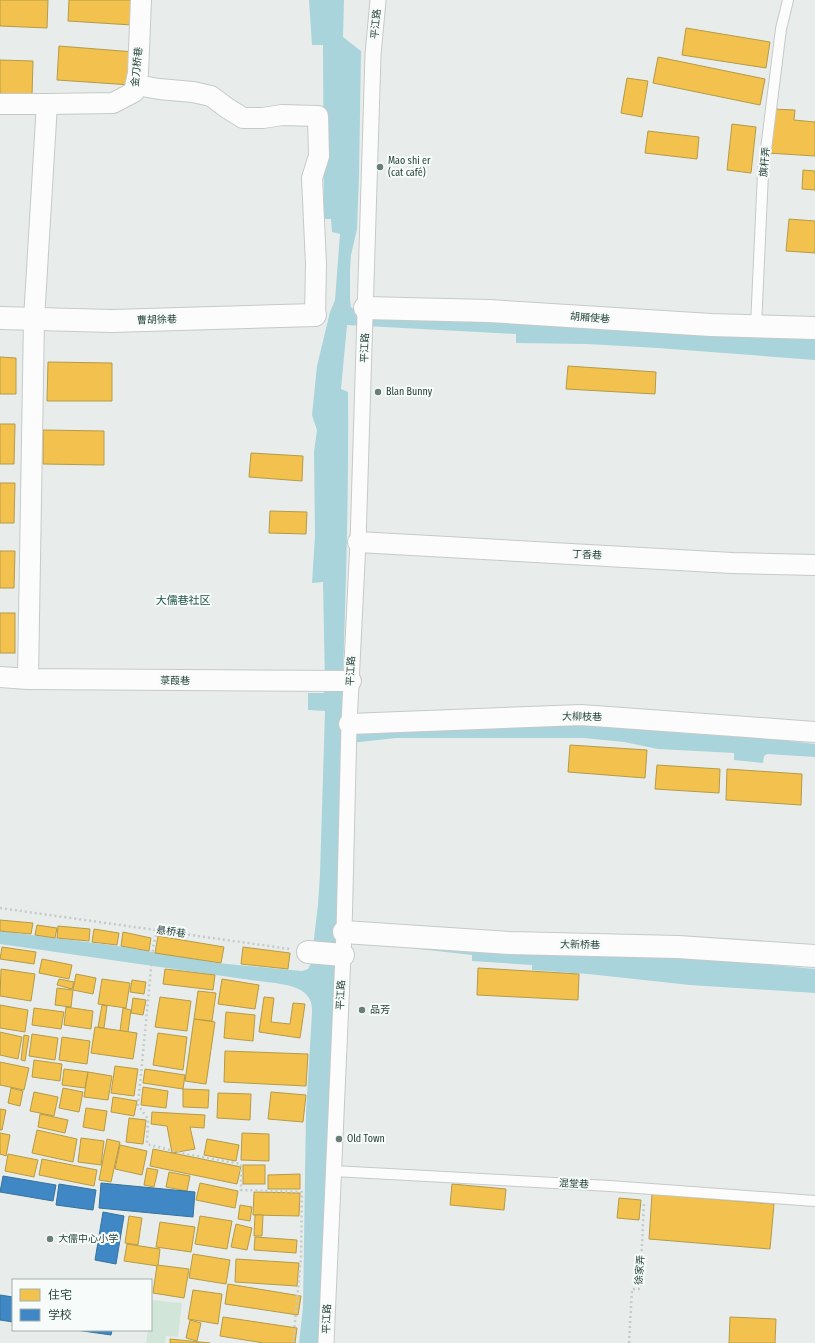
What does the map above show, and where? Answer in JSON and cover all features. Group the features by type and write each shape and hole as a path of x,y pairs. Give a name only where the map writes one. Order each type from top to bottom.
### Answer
{"street":[{"name":"金刀桥巷","path":"0,104 113,103 134,92 138,73 141,0"},
{"name":"平江路","path":"326,1343 343,944 349,733 348,682 358,542 373,55 378,0"},
{"path":"136,85 193,92 211,96 243,118 263,118 282,115 318,116 319,156 312,178 316,264 322,311"},
{"path":"28,679 34,319 47,104"},
{"name":"曹胡徐巷","path":"0,318 112,321 322,311"},
{"name":"胡厢使巷","path":"366,314 490,312 711,325 815,328"},
{"name":"丁香巷","path":"358,542 724,563 815,565"},
{"name":"菉葭巷","path":"0,677 28,679 348,682"},
{"name":"大柳枝巷","path":"349,733 581,715 815,732"},
{"name":"大新桥巷","path":"343,944 510,943 678,947 815,956"},
{"path":"308,952 343,944"}],"lane":[{"name":"旗杆弄","path":"756,326 763,173 781,29 788,0"},
{"name":"混堂巷","path":"333,1170 815,1201"}],"path":[{"path":"322,311 343,308"},
{"name":"悬桥巷","path":"0,908 308,952"},
{"path":"157,930 153,948 138,1105 148,1119 147,1144 185,1154 241,1164 241,1190 302,1192 301,1258 293,1343"},
{"name":"徐家弄","path":"629,1343 632,1289 640,1289 645,1189"}],"green space":[{"path":"152,1300 182,1303 178,1337 166,1336 165,1343 146,1343 148,1331 152,1331"}],"water":[{"path":"309,0 344,0 343,37 361,51 357,229 351,255 350,269 350,300 351,307 355,311 815,337 815,360 658,348 587,344 516,343 516,334 347,325 341,389 348,392 348,477 341,732 605,723 680,733 764,738 815,744 815,757 767,754 764,756 763,763 734,760 734,753 658,749 624,742 584,738 396,738 342,744 337,936 730,961 815,969 815,993 690,985 588,974 532,970 532,965 472,961 472,955 410,948 391,944 337,942 325,1179 319,1343 299,1343 303,1307 306,1112 312,1013 311,1003 307,995 295,987 287,985 0,944 0,931 118,946 217,963 302,971 308,969 311,963 320,874 325,711 308,710 308,693 324,693 325,684 323,582 312,583 315,536 314,452 317,430 312,415 317,366 330,312 335,300 340,234 332,232 331,219 324,219 323,45 312,45"}],"building: 住宅":[{"path":"0,0 48,0 47,28 0,26"},
{"path":"69,0 134,0 132,25 68,21"},
{"path":"686,28 770,42 766,68 682,55"},
{"path":"59,46 134,52 131,85 57,80"},
{"path":"658,57 765,79 760,105 653,83"},
{"path":"0,60 33,61 32,95 0,94"},
{"path":"627,78 648,81 642,117 621,113"},
{"path":"773,109 795,110 794,120 815,122 815,156 767,153"},
{"path":"732,124 756,127 751,173 727,170"},
{"path":"648,131 699,137 697,159 645,153"},
{"path":"803,170 815,171 815,190 802,189"},
{"path":"789,219 815,221 815,253 786,251"},
{"path":"0,357 16,358 16,394 0,394"},
{"path":"48,362 112,363 112,401 47,401"},
{"path":"568,366 656,372 655,394 566,389"},
{"path":"0,424 15,424 14,464 0,464"},
{"path":"43,430 104,431 104,465 43,464"},
{"path":"251,453 303,456 302,481 249,477"},
{"path":"0,483 15,483 14,523 0,523"},
{"path":"270,511 307,512 306,534 269,533"},
{"path":"0,551 15,551 14,588 0,588"},
{"path":"0,613 15,613 15,653 0,653"},
{"path":"570,745 647,750 645,778 568,772"},
{"path":"657,765 720,769 719,793 655,789"},
{"path":"727,769 802,774 801,805 726,800"},
{"path":"0,920 33,923 31,934 0,931"},
{"path":"37,925 57,928 55,938 35,935"},
{"path":"58,926 90,929 89,941 57,938"},
{"path":"94,929 119,933 117,945 92,942"},
{"path":"123,932 151,938 149,951 121,946"},
{"path":"158,936 224,947 221,963 155,953"},
{"path":"2,947 36,952 34,964 0,959"},
{"path":"243,947 290,953 288,969 241,964"},
{"path":"42,959 72,965 69,979 39,973"},
{"path":"478,968 579,974 578,1000 477,995"},
{"path":"1,969 35,974 31,1001 0,996"},
{"path":"165,969 215,975 213,990 163,984"},
{"path":"76,974 96,978 93,994 73,990"},
{"path":"59,979 74,982 72,989 57,985"},
{"path":"102,979 130,983 126,1008 98,1004"},
{"path":"222,979 259,985 255,1009 218,1004"},
{"path":"132,980 146,982 144,994 130,992"},
{"path":"57,988 73,990 71,1007 55,1005"},
{"path":"198,991 216,993 212,1021 194,1019"},
{"path":"160,997 191,1001 187,1031 155,1027"},
{"path":"264,997 274,998 271,1022 290,1024 293,1003 305,1004 300,1038 259,1032"},
{"path":"133,998 146,1000 143,1015 131,1013"},
{"path":"0,1005 28,1010 25,1032 0,1028"},
{"path":"102,1005 107,1006 104,1028 98,1027"},
{"path":"66,1007 93,1011 91,1029 64,1025"},
{"path":"34,1008 64,1012 61,1029 32,1025"},
{"path":"123,1008 131,1010 128,1032 120,1031"},
{"path":"226,1012 255,1015 253,1041 224,1038"},
{"path":"194,1019 215,1022 206,1084 185,1081"},
{"path":"95,1027 137,1033 133,1059 91,1053"},
{"path":"0,1032 22,1037 18,1059 0,1055"},
{"path":"158,1033 187,1037 183,1070 153,1065"},
{"path":"32,1034 58,1038 55,1060 29,1056"},
{"path":"24,1035 29,1036 25,1061 21,1060"},
{"path":"62,1037 90,1041 87,1064 59,1060"},
{"path":"225,1051 308,1054 306,1086 224,1082"},
{"path":"34,1060 62,1064 60,1081 32,1077"},
{"path":"0,1062 29,1068 24,1090 0,1085"},
{"path":"115,1066 138,1069 134,1096 111,1093"},
{"path":"64,1069 88,1072 85,1088 62,1085"},
{"path":"145,1069 185,1075 183,1089 143,1083"},
{"path":"88,1072 112,1076 108,1100 84,1097"},
{"path":"143,1087 168,1091 166,1108 141,1105"},
{"path":"11,1088 23,1091 20,1106 8,1103"},
{"path":"63,1088 83,1092 79,1112 59,1108"},
{"path":"183,1089 209,1090 208,1108 183,1107"},
{"path":"34,1092 58,1097 54,1116 30,1111"},
{"path":"271,1092 306,1095 303,1122 268,1119"},
{"path":"218,1093 251,1094 250,1120 217,1118"},
{"path":"113,1097 137,1101 134,1116 111,1112"},
{"path":"86,1108 107,1111 104,1131 83,1127"},
{"path":"0,1109 6,1110 2,1130 0,1130"},
{"path":"152,1112 205,1115 204,1128 190,1127 195,1149 172,1153 167,1126 151,1124"},
{"path":"40,1114 68,1120 65,1133 38,1127"},
{"path":"129,1118 146,1120 143,1144 126,1142"},
{"path":"37,1130 77,1139 73,1162 32,1153"},
{"path":"0,1133 10,1135 6,1156 0,1154"},
{"path":"242,1133 269,1134 269,1161 241,1160"},
{"path":"81,1138 104,1141 101,1165 78,1162"},
{"path":"107,1139 120,1142 111,1182 99,1180"},
{"path":"207,1139 239,1145 236,1161 204,1155"},
{"path":"120,1145 147,1151 142,1175 115,1169"},
{"path":"153,1149 241,1167 237,1184 150,1166"},
{"path":"8,1154 38,1160 34,1177 5,1171"},
{"path":"42,1159 97,1170 94,1186 39,1175"},
{"path":"243,1165 265,1165 265,1184 243,1184"},
{"path":"147,1168 158,1170 154,1187 144,1185"},
{"path":"169,1172 190,1176 187,1191 166,1187"},
{"path":"300,1174 300,1189 268,1189 268,1175"},
{"path":"200,1183 238,1191 235,1208 196,1200"},
{"path":"452,1184 506,1189 504,1210 450,1205"},
{"path":"254,1192 300,1193 299,1216 253,1215"},
{"path":"652,1194 774,1204 770,1249 649,1239"},
{"path":"619,1198 641,1200 639,1220 617,1218"},
{"path":"240,1205 252,1207 250,1221 238,1219"},
{"path":"255,1215 263,1215 262,1236 254,1236"},
{"path":"129,1216 142,1218 138,1245 125,1243"},
{"path":"200,1216 232,1221 227,1249 195,1244"},
{"path":"160,1222 195,1227 191,1252 156,1247"},
{"path":"236,1224 252,1228 247,1250 231,1247"},
{"path":"255,1237 297,1240 296,1253 254,1250"},
{"path":"127,1244 160,1249 158,1266 124,1261"},
{"path":"193,1254 230,1260 226,1284 189,1278"},
{"path":"236,1259 299,1263 297,1286 235,1282"},
{"path":"157,1265 189,1269 184,1298 153,1293"},
{"path":"228,1284 301,1296 298,1315 225,1304"},
{"path":"193,1290 222,1294 218,1324 188,1319"},
{"path":"223,1317 297,1328 295,1343 264,1343 220,1336"},
{"path":"730,1317 776,1319 775,1343 729,1343"},
{"path":"190,1320 201,1323 197,1341 186,1338"},
{"path":"170,1339 210,1343 170,1343"}],"building: 学校":[{"path":"3,1176 56,1185 53,1201 0,1192"},
{"path":"101,1183 195,1192 193,1217 99,1208"},
{"path":"59,1184 96,1190 93,1210 56,1205"},
{"path":"103,1212 124,1216 116,1264 95,1260"},
{"path":"0,1295 12,1297 12,1322 0,1320"},
{"path":"83,1331 112,1331 111,1335"}],"place":[{"name":"Mao shi er (cat café)","path":"380,167"},
{"name":"Blan Bunny","path":"378,392"},
{"name":"品芳","path":"362,1010"},
{"name":"Old Town","path":"339,1139"},
{"name":"大儒中心小学","path":"50,1239"}],"district":[{"name":"大儒巷社区","path":"183,600"}]}
